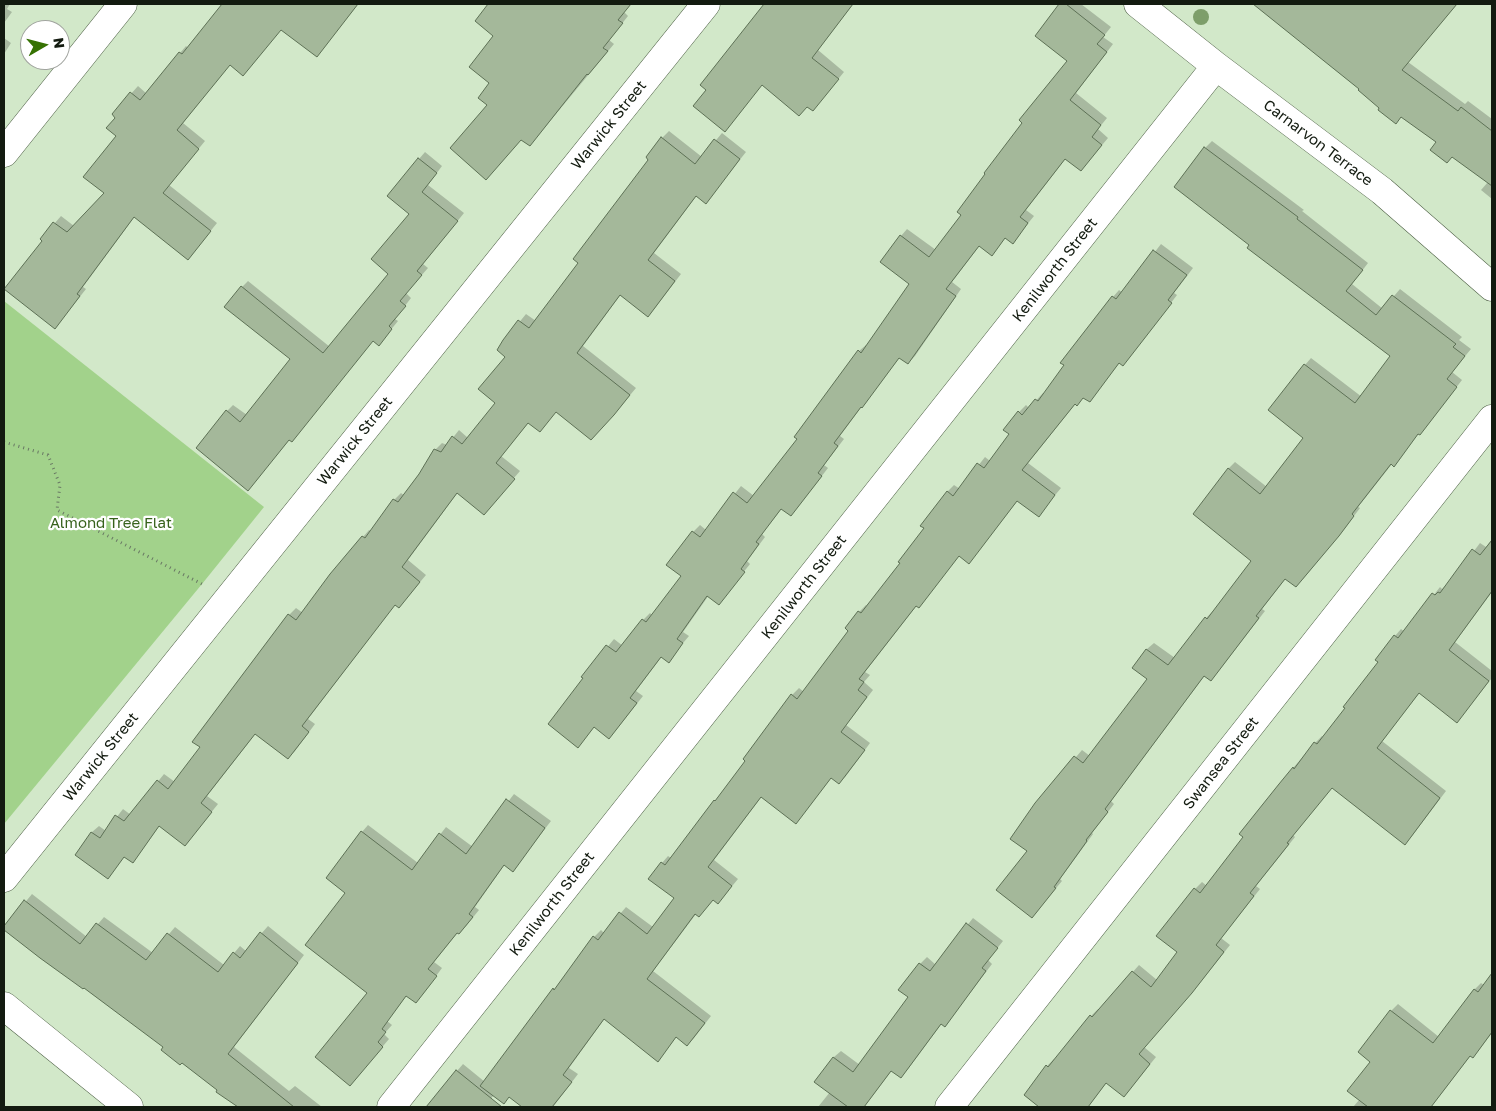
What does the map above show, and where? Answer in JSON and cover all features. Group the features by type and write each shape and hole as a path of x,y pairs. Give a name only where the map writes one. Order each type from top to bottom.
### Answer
{"street":[{"path":"4,154 124,4"},
{"name":"Warwick Street","path":"4,878 706,4"},
{"name":"Carnarvon Terrace","path":"1138,4 1216,66 1382,191 1492,287"},
{"name":"Kenilworth Street","path":"391,1107 1216,66"},
{"name":"Swansea Street","path":"949,1107 1492,419"},
{"path":"4,1006 129,1107"}],"path":[{"path":"4,442 48,455 60,485 57,510 202,584"}],"green space":[{"name":"Almond Tree Flat","path":"4,301 264,507 4,824"}],"building":[{"path":"222,4 358,4 317,57 281,30 243,76 230,65 177,130 199,149 163,193 211,231 188,260 134,217 77,294 80,296 55,329 4,289 42,241 40,239 53,222 67,232 104,193 83,177 116,136 106,128 115,118 112,114 130,92 140,100 179,52 182,54"},
{"path":"488,4 631,4 618,20 623,23 603,48 608,51 587,74 530,146 521,140 486,180 450,148 487,105 478,98 489,83 469,67 493,36 475,21"},
{"path":"764,4 853,4 812,58 839,79 813,111 807,107 799,116 762,85 725,132 693,106 706,90 700,85"},
{"path":"1059,4 1066,4 1105,35 1097,44 1107,52 1070,100 1101,125 1092,137 1102,145 1081,171 1065,159 1020,217 1028,223 1013,244 1005,238 992,256 979,246 946,289 956,296 908,364 899,358 834,443 838,446 818,473 822,476 791,516 781,509 756,542 759,544 741,569 745,572 719,605 707,596 677,639 683,643 669,663 661,657 630,698 637,703 609,739 594,727 578,748 548,724 606,645 616,652 642,619 646,622 681,576 666,565 692,531 700,537 733,492 747,503 797,439 794,437 858,350 861,353 909,284 880,262 900,235 929,257 961,215 957,212 1022,123 1019,120 1067,61 1035,36"},
{"path":"1253,4 1457,4 1402,70 1458,111 1461,107 1492,131 1492,186 1452,157 1447,163 1430,150 1436,142 1401,117 1396,124 1378,110 1379,108 1359,89"},
{"path":"661,137 695,164 714,139 740,159 706,204 696,196 648,260 675,281 648,317 620,295 577,353 630,395 614,415 591,440 556,412 540,432 528,423 496,463 515,479 484,515 457,493 402,567 420,582 399,608 395,605 302,726 309,732 288,759 255,734 201,803 212,812 185,846 159,826 133,863 124,857 108,879 75,855 91,832 100,838 115,815 124,821 157,780 168,789 200,747 192,742 288,614 296,620 330,574 362,536 365,538 393,499 398,502 419,474 434,449 441,452 452,436 462,444 495,403 478,389 505,357 497,350 503,340 518,320 529,328 578,263 573,259 648,160 646,157"},
{"path":"1204,147 1298,217 1297,219 1363,270 1346,291 1376,315 1392,295 1456,344 1453,347 1465,356 1447,379 1457,387 1420,435 1418,434 1394,467 1391,464 1352,514 1354,516 1339,536 1296,587 1285,579 1256,616 1259,618 1211,681 1204,676 1105,809 1108,812 1086,840 1054,887 1056,888 1032,918 996,890 1027,851 1010,839 1035,803 1074,756 1083,763 1147,679 1132,668 1146,649 1168,665 1205,617 1207,619 1251,561 1193,514 1228,468 1260,494 1303,438 1268,410 1304,364 1355,403 1390,356 1247,248 1249,245 1174,187"},
{"path":"418,158 437,173 422,192 458,221 417,271 422,275 400,301 406,306 389,326 392,329 379,346 373,341 292,442 289,440 248,491 196,448 226,410 240,422 290,359 224,307 241,286 323,353 388,274 371,259 409,214 387,196"},
{"path":"1153,250 1187,275 1168,300 1172,303 1123,366 1119,363 1090,402 1083,398 1077,406 1075,404 1022,470 1055,495 1039,517 1017,501 969,564 959,556 919,608 916,606 859,679 864,682 858,690 867,697 841,732 865,750 839,784 831,778 796,824 761,797 708,867 732,886 718,904 713,900 699,917 695,914 647,979 705,1023 687,1046 676,1037 658,1062 604,1019 563,1075 572,1082 552,1107 522,1107 509,1097 504,1104 480,1086 593,936 598,940 619,912 647,934 674,898 648,879 661,862 665,865 715,801 791,694 797,699 848,631 845,628 858,611 861,613 900,563 898,562 924,528 920,526 947,491 953,496 977,463 984,468 1009,434 1003,430 1018,411 1022,415 1035,399 1038,401 1064,365 1060,363 1112,296 1116,299"},
{"path":"1492,540 1492,591 1449,650 1489,681 1457,723 1419,693 1377,748 1440,798 1405,845 1332,788 1287,843 1289,844 1250,893 1254,896 1216,945 1224,952 1192,993 1139,1054 1150,1064 1124,1097 1106,1083 1088,1107 1039,1107 1024,1095 1046,1065 1048,1067 1090,1015 1092,1017 1132,971 1151,987 1177,952 1156,936 1194,888 1200,893 1243,837 1239,834 1293,767 1294,769 1314,742 1317,744 1345,708 1343,707 1378,662 1375,660 1394,635 1398,638 1432,593 1435,595 1438,592 1440,593 1472,549 1480,555"},
{"path":"506,799 545,828 513,872 504,865 469,914 473,917 459,934 457,933 428,969 437,976 416,1003 406,996 382,1029 386,1032 378,1042 383,1047 350,1086 315,1057 367,993 305,945 345,893 326,878 361,831 412,870 439,833 466,854"},
{"path":"24,900 80,944 96,923 146,960 167,933 218,972 233,952 240,958 260,932 298,963 228,1054 294,1107 238,1107 216,1092 217,1090 182,1063 180,1065 161,1050 163,1047 40,958 4,930 4,926"},
{"path":"966,923 998,948 982,968 986,971 945,1027 941,1024 901,1078 891,1071 864,1107 848,1107 814,1082 833,1057 853,1072 908,997 898,990 919,963 930,971"},
{"path":"1492,973 1492,1032 1473,1058 1470,1056 1431,1107 1368,1107 1347,1091 1370,1062 1358,1052 1390,1010 1433,1043 1474,989 1478,992"},
{"path":"456,1070 502,1107 426,1107"}]}
